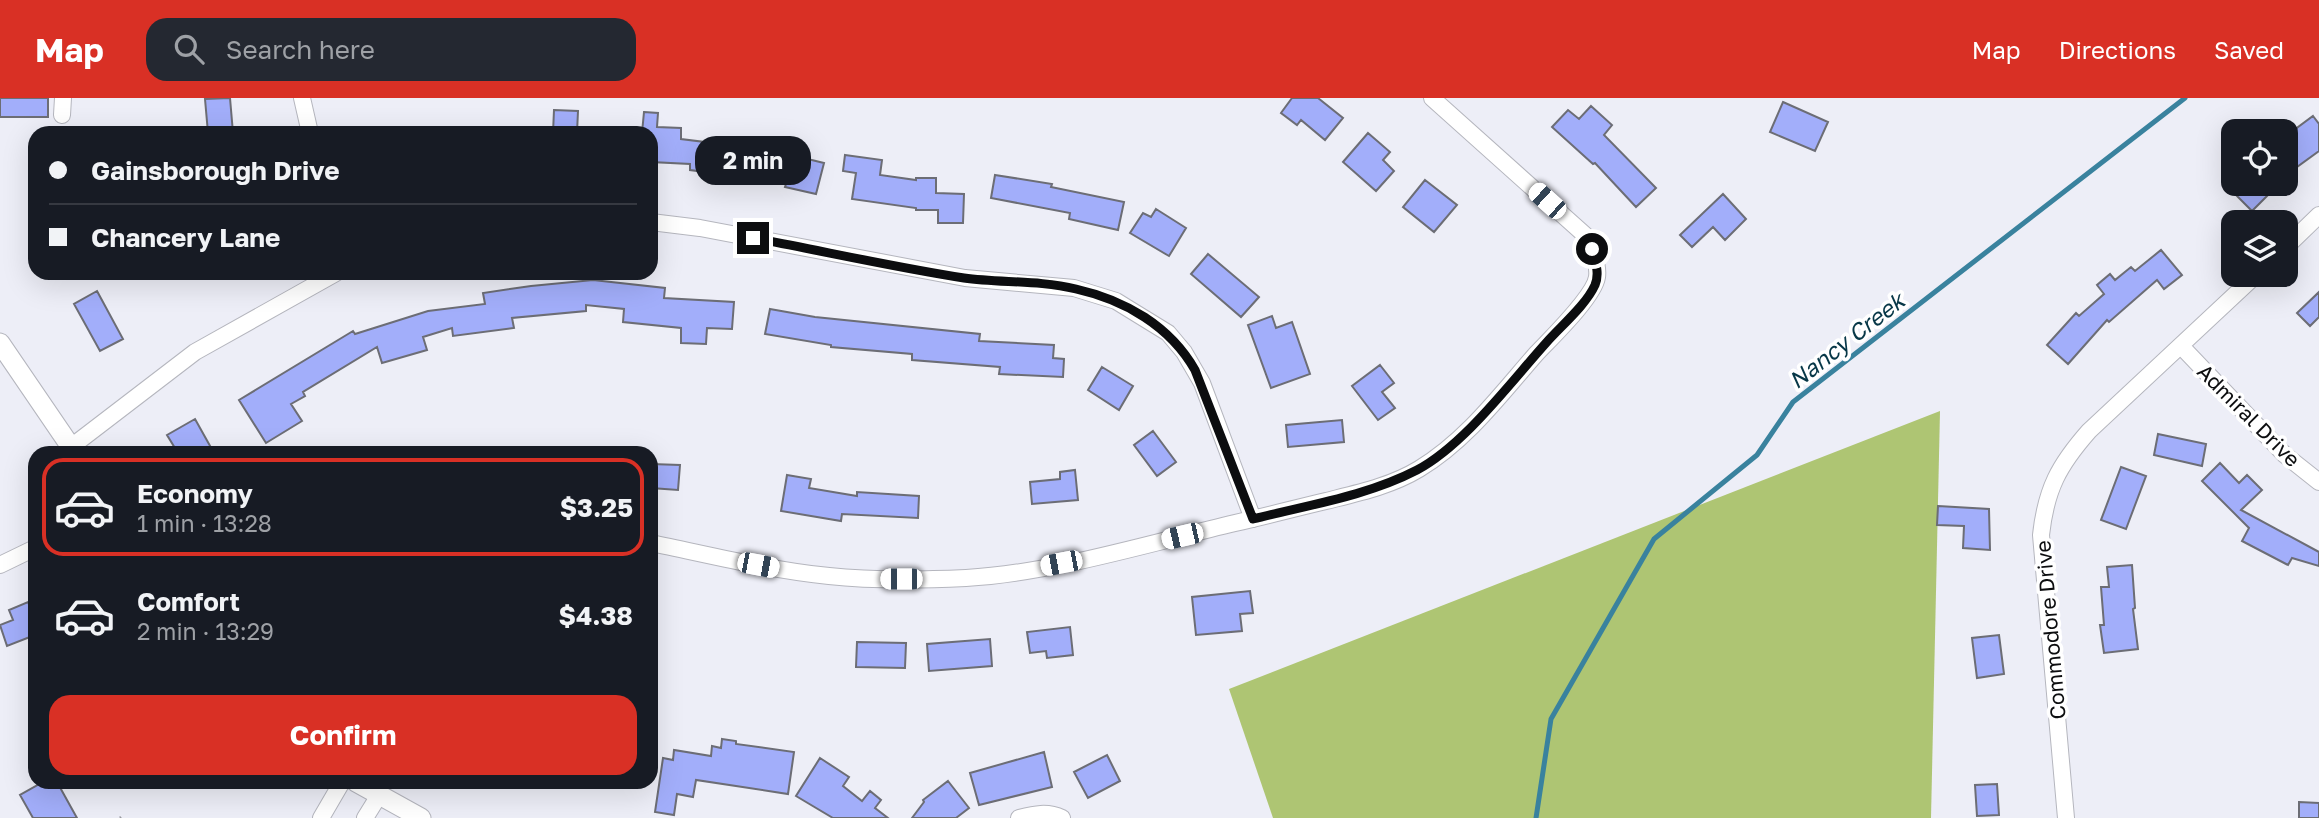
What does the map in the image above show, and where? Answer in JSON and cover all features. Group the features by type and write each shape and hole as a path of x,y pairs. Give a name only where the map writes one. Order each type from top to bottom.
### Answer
{"street":[{"path":"62,115 63,98"},
{"path":"302,98 308,126"},
{"path":"658,544 785,570 830,576 880,579 957,578 1012,573 1074,561 1368,490 1419,469 1457,440 1574,312 1594,286 1598,274 1592,249 1585,236 1432,98"},
{"path":"2298,235 2319,215"},
{"path":"658,223 700,228 965,278 1074,288 1116,301 1168,333 1184,352 1202,383 1253,519"},
{"path":"78,446 195,352 323,280"},
{"name":"Commodore Drive","path":"2066,818 2041,535 2049,493 2066,457 2089,431 2243,287"},
{"path":"0,343 70,446"},
{"name":"Admiral Drive","path":"2181,346 2285,455 2319,482"},
{"path":"0,565 28,551"},
{"path":"321,818 338,789"},
{"path":"366,789 421,818"},
{"path":"365,818 378,797"},
{"path":"1019,818 1050,813 1062,818"}],"green space":[{"path":"1940,411 1931,818 1273,818 1229,689"}],"building":[{"path":"0,98 48,98 48,117 0,117"},
{"path":"230,98 232,126 207,126 205,99"},
{"path":"1292,98 1318,98 1343,118 1325,140 1301,120 1297,125 1281,113"},
{"path":"1783,102 1828,122 1815,151 1770,132"},
{"path":"1591,106 1612,125 1604,135 1656,188 1636,207 1595,163 1552,127 1568,110 1579,119"},
{"path":"554,110 578,111 577,126 553,126"},
{"path":"644,112 658,113 657,126 643,126"},
{"path":"2313,116 2319,124 2319,151 2298,166 2298,127"},
{"path":"658,127 681,128 681,139 771,150 824,163 816,194 785,187 788,178 752,169 751,178 690,170 690,164 658,162"},
{"path":"1368,133 1390,152 1383,160 1394,171 1376,191 1343,162"},
{"path":"845,155 882,160 880,175 916,180 936,178 936,193 964,194 963,223 938,223 938,210 916,210 852,199 856,173 843,171"},
{"path":"995,175 1052,184 1051,187 1124,202 1118,230 1069,219 1070,213 991,198"},
{"path":"1425,180 1457,205 1434,232 1403,207"},
{"path":"1723,194 1746,219 1725,240 1713,227 1692,247 1680,235"},
{"path":"2237,196 2267,196 2253,210"},
{"path":"1156,209 1186,228 1169,256 1130,233 1143,213 1151,217"},
{"path":"2161,250 2182,275 2164,289 2157,280 2109,322 2107,320 2068,364 2047,345 2076,313 2079,316 2104,294 2097,285 2110,274 2115,280 2131,267 2135,271"},
{"path":"1208,254 1259,297 1241,317 1191,274"},
{"path":"593,280 665,288 664,298 734,302 732,329 707,328 706,344 681,343 681,328 623,322 624,309 586,305 586,311 512,318 514,328 453,336 452,328 423,337 427,350 382,363 377,347 303,392 305,396 291,404 302,421 266,443 239,400 353,331 355,334 428,311 485,304 483,293"},
{"path":"97,291 123,339 100,351 74,304"},
{"path":"2319,292 2319,317 2310,326 2297,313"},
{"path":"770,309 815,317 980,334 979,341 1054,345 1053,358 1064,359 1063,377 999,374 1000,367 912,360 912,354 831,347 765,334"},
{"path":"1272,316 1276,328 1292,322 1310,374 1271,388 1248,325"},
{"path":"1380,365 1394,383 1382,392 1395,408 1378,420 1352,386"},
{"path":"1102,367 1133,386 1119,410 1088,390"},
{"path":"195,419 210,446 174,446 167,435"},
{"path":"1342,420 1344,442 1288,447 1286,425"},
{"path":"1153,431 1176,462 1157,476 1134,445"},
{"path":"2158,434 2206,444 2202,466 2154,455"},
{"path":"2220,463 2239,483 2247,475 2262,490 2241,510 2319,552 2319,566 2292,558 2288,565 2242,541 2249,528 2202,481"},
{"path":"658,464 680,465 678,490 658,489"},
{"path":"2121,467 2146,476 2126,529 2101,520"},
{"path":"1075,470 1078,500 1032,504 1030,482 1060,479 1060,472"},
{"path":"787,475 811,479 809,488 857,496 857,492 919,496 918,518 842,514 841,521 781,511"},
{"path":"1938,506 1989,509 1990,550 1963,548 1964,526 1937,525"},
{"path":"2132,565 2133,609 2138,649 2104,653 2100,625 2104,625 2101,587 2109,587 2107,567"},
{"path":"1250,591 1253,613 1240,614 1242,631 1196,635 1192,597"},
{"path":"28,602 28,638 7,646 0,625 13,620 9,610"},
{"path":"1070,627 1073,655 1047,658 1046,651 1030,653 1027,632"},
{"path":"1999,635 2004,674 1977,678 1972,638"},
{"path":"990,639 992,666 929,671 927,644"},
{"path":"857,642 906,643 905,668 856,667"},
{"path":"722,739 736,741 736,744 794,752 788,794 696,780 693,797 677,794 674,815 655,812 663,758 673,760 674,750 711,756 712,746 721,748"},
{"path":"1044,752 1052,787 979,805 970,773"},
{"path":"1107,755 1120,781 1088,798 1074,772"},
{"path":"820,758 849,777 843,786 862,801 870,791 881,800 875,808 888,818 833,818 796,796"},
{"path":"948,781 969,808 956,818 912,818 923,800"},
{"path":"1997,784 1999,815 1977,816 1975,785"},
{"path":"31,789 61,789 77,818 33,818 20,795"},
{"path":"2299,802 2319,803 2319,818 2299,818"}],"waterway":[{"name":"Nancy Creek","path":"1536,818 1551,719 1654,539 1757,455 1793,402 2185,98"}],"route":[{"path":"753,238 965,278 1074,288 1116,301 1168,333 1184,352 1202,383 1253,519 1392,482 1419,469 1457,440 1574,312 1594,286 1598,274 1592,249"}]}
